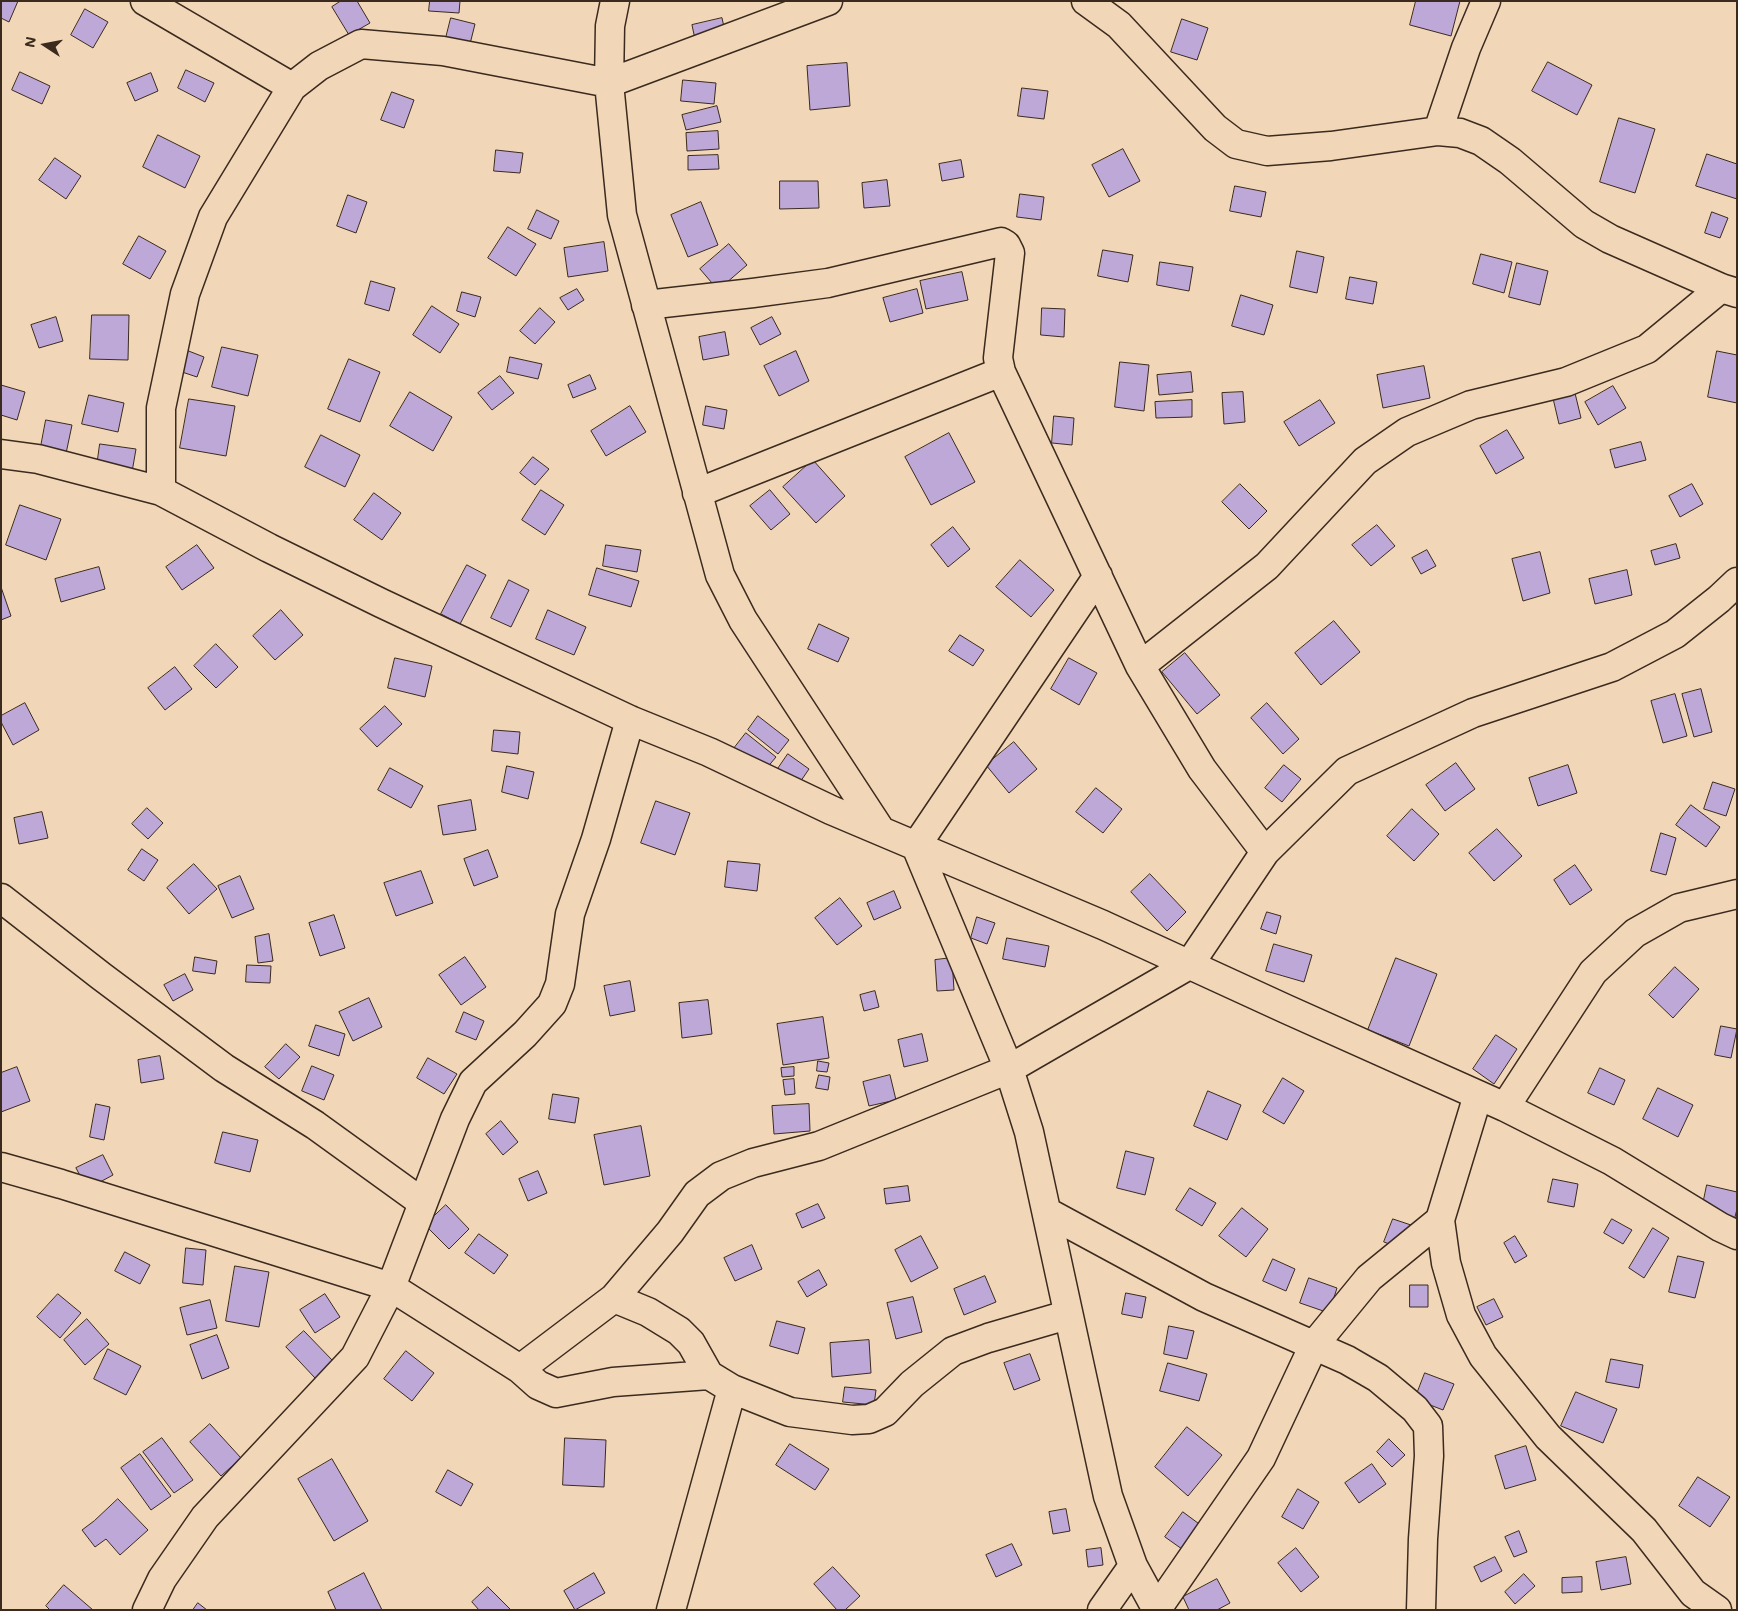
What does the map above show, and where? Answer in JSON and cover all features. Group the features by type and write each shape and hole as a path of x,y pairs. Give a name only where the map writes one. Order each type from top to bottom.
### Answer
{"street":[{"path":"145,1 292,87"},
{"path":"615,1 610,26 609,83 622,215 720,575 744,620 881,831"},
{"path":"161,491 161,408 185,294 213,217 292,87 319,66 361,44 443,51 609,83 828,1"},
{"path":"1086,1 1119,25 1215,128 1236,144 1267,151 1312,148 1438,131 1460,133 1481,141 1510,161 1584,224 1610,239 1729,290"},
{"path":"1438,131 1466,48 1486,1"},
{"path":"646,305 828,283 1001,242 1006,244 1010,252 998,358 1001,372 1140,666 1202,769 1265,852"},
{"path":"1140,666 1267,566 1366,461 1407,432 1471,405 1566,382 1647,349 1729,290"},
{"path":"697,493 1001,372"},
{"path":"1,454 38,459 161,491 304,565 630,720 709,752 831,810 1104,925 1505,1107 1612,1161 1720,1227 1737,1235"},
{"path":"916,846 1098,576"},
{"path":"520,1369 614,1298 670,1232 697,1194 721,1176 753,1163 820,1146 1009,1069 1189,965 1265,852 1347,771 1473,713 1612,667 1676,634 1737,582"},
{"path":"147,1610 162,1579 205,1518 355,1356 391,1287 455,1119 473,1082 526,1034 552,1004 560,984 570,914 596,839 630,720"},
{"path":"916,846 1009,1069 1029,1132 1108,1496 1133,1566 1157,1609 1261,1458 1314,1345 1369,1278 1440,1220"},
{"path":"1505,1107 1593,972 1635,933 1679,908 1737,894"},
{"path":"1,898 224,1068 315,1125 423,1203"},
{"path":"1478,1095 1440,1220 1446,1263 1461,1315 1483,1356 1548,1436 1644,1530 1694,1593 1717,1610"},
{"path":"1,1167 391,1287 520,1369 538,1385 556,1393 613,1382 710,1375"},
{"path":"1047,1212 1204,1297 1314,1345 1378,1378 1415,1409 1428,1426 1430,1456 1423,1539 1421,1610"},
{"path":"614,1298 648,1312 679,1331 691,1343 710,1375 732,1389 790,1412 852,1420 869,1419 884,1412 912,1384 954,1352 988,1338 1068,1315"},
{"path":"670,1610 732,1389"},
{"path":"1102,1610 1133,1566"}],"building":[{"path":"1,1 18,1 9,22 1,18"},
{"path":"341,1 357,1 370,23 349,35 332,7"},
{"path":"430,1 460,1 459,13 429,11"},
{"path":"1416,1 1460,1 1451,36 1410,25"},
{"path":"85,9 108,22 93,48 71,35"},
{"path":"451,18 475,24 470,44 446,38"},
{"path":"722,18 726,36 696,44 692,25"},
{"path":"1182,19 1208,28 1197,60 1171,52"},
{"path":"1548,62 1592,85 1577,115 1532,91"},
{"path":"847,63 850,106 810,110 807,66"},
{"path":"186,70 214,83 205,102 178,88"},
{"path":"20,72 50,86 42,104 12,90"},
{"path":"151,73 158,91 135,101 127,83"},
{"path":"683,80 716,83 714,104 681,101"},
{"path":"1022,88 1048,91 1044,119 1018,116"},
{"path":"392,92 414,100 404,128 381,120"},
{"path":"717,106 721,122 686,130 682,115"},
{"path":"1619,118 1655,129 1635,193 1600,182"},
{"path":"718,131 719,149 687,151 686,133"},
{"path":"158,135 200,156 185,188 143,167"},
{"path":"1123,149 1140,181 1109,197 1092,165"},
{"path":"496,150 523,153 520,173 494,171"},
{"path":"1707,154 1737,164 1737,199 1696,186"},
{"path":"718,155 719,169 688,170 688,156"},
{"path":"55,158 81,176 66,199 39,180"},
{"path":"961,160 964,177 942,181 939,164"},
{"path":"887,180 890,206 864,208 862,183"},
{"path":"780,181 818,181 819,208 780,209"},
{"path":"1235,186 1266,192 1261,217 1230,211"},
{"path":"1020,194 1044,197 1041,220 1017,217"},
{"path":"348,195 367,202 356,233 337,226"},
{"path":"701,202 718,245 688,257 671,215"},
{"path":"537,210 559,221 551,239 528,229"},
{"path":"1712,212 1728,218 1720,238 1705,233"},
{"path":"508,227 536,244 516,276 488,258"},
{"path":"139,236 166,251 150,279 123,264"},
{"path":"604,242 608,271 568,277 564,248"},
{"path":"729,244 747,265 718,290 700,269"},
{"path":"1103,250 1133,255 1128,282 1098,276"},
{"path":"1297,251 1324,257 1317,293 1290,287"},
{"path":"1481,254 1512,262 1504,293 1473,284"},
{"path":"1160,262 1193,267 1189,291 1157,285"},
{"path":"1517,263 1548,271 1540,305 1509,297"},
{"path":"962,272 968,300 926,309 920,281"},
{"path":"1350,277 1377,282 1373,304 1346,299"},
{"path":"371,281 395,288 389,311 365,304"},
{"path":"577,289 584,300 568,310 560,298"},
{"path":"917,289 923,313 890,322 883,298"},
{"path":"462,292 481,297 475,317 457,311"},
{"path":"1241,295 1273,305 1264,335 1232,326"},
{"path":"432,306 459,324 440,353 413,335"},
{"path":"540,308 555,322 535,344 520,331"},
{"path":"1042,308 1065,309 1064,337 1041,335"},
{"path":"92,315 129,315 128,360 90,359"},
{"path":"56,317 63,341 39,348 31,325"},
{"path":"772,317 781,334 760,345 751,328"},
{"path":"725,332 729,355 703,360 699,337"},
{"path":"222,347 258,355 248,396 212,387"},
{"path":"186,350 204,357 197,377 179,371"},
{"path":"796,351 809,381 779,396 764,366"},
{"path":"1717,351 1737,355 1737,403 1708,397"},
{"path":"510,357 542,364 538,379 507,372"},
{"path":"349,359 380,372 360,422 328,409"},
{"path":"1120,362 1149,365 1144,411 1115,407"},
{"path":"1424,366 1430,398 1383,408 1377,375"},
{"path":"1191,372 1193,392 1159,395 1157,375"},
{"path":"590,375 596,389 573,398 568,385"},
{"path":"500,376 514,393 492,410 478,393"},
{"path":"1,385 25,392 17,420 1,415"},
{"path":"1613,386 1626,408 1598,425 1585,402"},
{"path":"1574,389 1581,418 1559,424 1552,394"},
{"path":"410,392 452,417 433,451 390,426"},
{"path":"1243,392 1245,422 1224,424 1222,393"},
{"path":"89,395 124,403 118,432 82,424"},
{"path":"189,399 235,406 226,456 180,448"},
{"path":"1192,400 1192,417 1156,418 1155,402"},
{"path":"1320,400 1335,423 1299,446 1284,422"},
{"path":"630,406 646,432 606,456 591,431"},
{"path":"706,406 727,410 724,429 703,425"},
{"path":"1054,416 1074,418 1072,445 1052,443"},
{"path":"46,420 72,425 64,463 39,457"},
{"path":"1507,430 1524,458 1496,474 1480,446"},
{"path":"949,433 975,482 931,505 905,457"},
{"path":"321,435 360,455 345,487 305,467"},
{"path":"1641,442 1646,460 1615,468 1610,450"},
{"path":"100,444 136,449 132,472 97,466"},
{"path":"533,457 549,469 535,485 520,473"},
{"path":"813,460 845,496 816,523 783,487"},
{"path":"1240,484 1267,511 1249,529 1222,502"},
{"path":"1692,484 1703,504 1680,517 1669,496"},
{"path":"541,490 564,505 545,535 522,520"},
{"path":"770,490 790,514 771,530 750,506"},
{"path":"374,493 401,513 382,540 354,520"},
{"path":"20,505 61,519 46,560 6,545"},
{"path":"1377,525 1395,546 1371,566 1352,545"},
{"path":"953,527 970,549 948,567 931,545"},
{"path":"1676,544 1680,558 1655,565 1651,551"},
{"path":"197,545 214,568 182,590 166,567"},
{"path":"606,545 641,550 637,572 603,566"},
{"path":"1427,550 1436,566 1421,574 1412,558"},
{"path":"1540,552 1550,593 1523,601 1512,559"},
{"path":"1020,560 1054,590 1031,617 996,587"},
{"path":"467,565 486,575 460,624 441,614"},
{"path":"99,567 105,589 61,602 55,579"},
{"path":"597,568 639,581 631,607 589,595"},
{"path":"1627,570 1632,595 1595,604 1589,579"},
{"path":"509,580 529,590 511,627 491,618"},
{"path":"1,587 11,616 1,620"},
{"path":"281,610 303,635 275,660 253,636"},
{"path":"548,610 586,627 574,655 536,639"},
{"path":"1334,621 1360,652 1321,685 1295,653"},
{"path":"819,624 849,638 838,662 808,649"},
{"path":"960,635 984,650 973,666 949,651"},
{"path":"216,644 238,667 216,688 194,666"},
{"path":"1185,653 1220,695 1197,714 1162,672"},
{"path":"395,658 432,666 425,697 388,688"},
{"path":"1069,658 1097,673 1079,705 1051,689"},
{"path":"175,667 192,689 165,710 148,688"},
{"path":"1701,689 1712,732 1694,737 1682,694"},
{"path":"1675,694 1687,736 1663,743 1651,701"},
{"path":"25,703 39,730 13,745 1,722 1,716"},
{"path":"1267,703 1299,739 1283,754 1251,718"},
{"path":"385,706 402,724 377,747 360,729"},
{"path":"758,716 789,740 778,754 748,730"},
{"path":"494,730 520,732 518,754 492,751"},
{"path":"746,733 776,757 761,775 732,751"},
{"path":"1014,742 1037,769 1009,793 986,765"},
{"path":"788,754 809,769 794,791 773,776"},
{"path":"1456,763 1475,789 1445,811 1426,785"},
{"path":"1284,765 1301,779 1282,802 1265,788"},
{"path":"1568,765 1577,793 1538,806 1529,778"},
{"path":"507,766 534,772 528,799 502,792"},
{"path":"390,768 423,786 411,808 378,790"},
{"path":"1713,782 1735,789 1726,816 1704,809"},
{"path":"1096,788 1122,809 1103,833 1076,812"},
{"path":"471,800 476,830 443,835 438,806"},
{"path":"656,801 690,813 675,855 641,843"},
{"path":"1691,805 1720,827 1706,847 1676,825"},
{"path":"147,808 163,823 148,839 132,824"},
{"path":"1412,809 1439,834 1414,861 1387,836"},
{"path":"42,812 48,838 19,844 14,818"},
{"path":"1497,829 1522,856 1494,881 1469,853"},
{"path":"1661,833 1676,838 1666,875 1651,871"},
{"path":"142,849 158,860 144,881 128,870"},
{"path":"488,850 498,877 474,886 464,859"},
{"path":"728,861 760,864 757,891 725,887"},
{"path":"194,864 217,889 189,914 167,888"},
{"path":"1575,865 1592,890 1570,905 1554,880"},
{"path":"421,871 433,903 396,916 384,883"},
{"path":"1150,874 1186,912 1167,931 1131,892"},
{"path":"240,876 254,909 232,918 218,886"},
{"path":"894,891 901,908 874,920 867,903"},
{"path":"840,898 862,926 837,945 815,918"},
{"path":"1267,912 1281,916 1276,934 1261,929"},
{"path":"334,915 345,948 320,956 309,923"},
{"path":"977,917 995,923 987,944 971,938"},
{"path":"269,934 273,961 258,963 255,937"},
{"path":"1007,938 1049,946 1045,967 1003,959"},
{"path":"1274,944 1312,955 1304,982 1266,971"},
{"path":"195,957 217,961 215,974 193,971"},
{"path":"465,957 486,987 461,1005 439,975"},
{"path":"952,958 954,990 937,991 935,960"},
{"path":"1396,958 1437,974 1409,1046 1368,1030"},
{"path":"247,965 271,966 270,983 246,982"},
{"path":"1675,967 1699,989 1673,1018 1649,995"},
{"path":"185,974 193,990 173,1001 164,985"},
{"path":"630,981 635,1011 610,1016 604,986"},
{"path":"875,991 879,1007 864,1011 860,995"},
{"path":"369,998 382,1027 353,1041 339,1012"},
{"path":"708,1000 712,1034 682,1038 679,1003"},
{"path":"464,1012 484,1021 476,1040 456,1032"},
{"path":"823,1017 829,1058 783,1065 777,1024"},
{"path":"316,1025 345,1034 339,1056 309,1046"},
{"path":"1721,1026 1737,1029 1731,1058 1715,1055"},
{"path":"922,1034 928,1061 904,1067 898,1040"},
{"path":"1496,1035 1517,1049 1494,1084 1473,1069"},
{"path":"286,1044 300,1057 279,1079 265,1067"},
{"path":"160,1056 164,1079 141,1083 138,1060"},
{"path":"428,1058 457,1074 444,1094 417,1078"},
{"path":"818,1061 829,1063 827,1072 817,1071"},
{"path":"312,1066 334,1075 324,1100 302,1091"},
{"path":"17,1067 30,1101 1,1112 1,1073"},
{"path":"794,1067 794,1076 782,1077 781,1068"},
{"path":"1600,1068 1625,1080 1614,1105 1588,1093"},
{"path":"819,1075 830,1077 828,1090 816,1088"},
{"path":"890,1075 896,1100 869,1106 863,1082"},
{"path":"1283,1078 1304,1091 1284,1124 1263,1112"},
{"path":"794,1079 795,1094 785,1095 783,1080"},
{"path":"1658,1088 1693,1105 1678,1137 1643,1119"},
{"path":"1208,1091 1241,1105 1227,1140 1194,1126"},
{"path":"553,1094 579,1098 575,1123 549,1119"},
{"path":"96,1104 110,1107 104,1140 90,1137"},
{"path":"809,1104 810,1131 774,1134 772,1106"},
{"path":"501,1121 518,1142 503,1155 486,1134"},
{"path":"641,1126 650,1176 604,1185 594,1135"},
{"path":"223,1132 258,1140 250,1172 215,1163"},
{"path":"1126,1151 1154,1158 1145,1195 1117,1188"},
{"path":"103,1155 113,1175 87,1189 76,1168"},
{"path":"538,1171 547,1193 528,1201 519,1179"},
{"path":"1553,1179 1578,1184 1574,1207 1548,1202"},
{"path":"1707,1185 1737,1192 1737,1209 1734,1221 1701,1214"},
{"path":"908,1186 910,1201 886,1204 884,1189"},
{"path":"1190,1188 1216,1203 1202,1226 1176,1210"},
{"path":"818,1204 825,1218 802,1228 796,1214"},
{"path":"446,1205 469,1229 449,1249 425,1225"},
{"path":"1242,1208 1268,1229 1246,1257 1219,1236"},
{"path":"1393,1219 1411,1225 1402,1249 1384,1242"},
{"path":"1612,1219 1632,1230 1623,1244 1604,1233"},
{"path":"1653,1228 1669,1238 1644,1278 1629,1268"},
{"path":"479,1234 508,1255 494,1274 465,1253"},
{"path":"921,1236 938,1268 911,1282 895,1250"},
{"path":"1515,1236 1527,1256 1515,1263 1504,1243"},
{"path":"752,1245 762,1269 735,1281 724,1258"},
{"path":"186,1248 206,1250 203,1285 183,1283"},
{"path":"125,1252 150,1265 140,1284 115,1271"},
{"path":"1678,1256 1704,1262 1695,1298 1669,1292"},
{"path":"1273,1259 1295,1269 1286,1291 1263,1281"},
{"path":"235,1266 269,1272 259,1327 226,1321"},
{"path":"819,1270 827,1285 807,1297 798,1282"},
{"path":"985,1276 996,1302 964,1315 954,1289"},
{"path":"1309,1278 1337,1288 1329,1313 1300,1303"},
{"path":"1410,1285 1428,1285 1428,1307 1410,1307"},
{"path":"1126,1293 1146,1297 1142,1318 1122,1314"},
{"path":"58,1294 81,1313 60,1338 37,1317"},
{"path":"325,1294 340,1317 315,1333 300,1310"},
{"path":"913,1297 922,1332 896,1339 887,1303"},
{"path":"1494,1299 1503,1317 1486,1325 1477,1307"},
{"path":"210,1300 217,1328 187,1335 180,1308"},
{"path":"87,1319 109,1344 85,1365 64,1340"},
{"path":"777,1321 805,1328 798,1354 770,1346"},
{"path":"1169,1326 1194,1331 1187,1359 1164,1354"},
{"path":"304,1331 333,1361 315,1378 286,1347"},
{"path":"217,1335 229,1368 202,1379 190,1345"},
{"path":"869,1340 871,1373 832,1377 830,1343"},
{"path":"108,1349 141,1366 126,1395 94,1379"},
{"path":"406,1351 434,1373 412,1401 384,1379"},
{"path":"1030,1354 1040,1380 1014,1390 1004,1363"},
{"path":"1611,1359 1643,1365 1639,1388 1606,1382"},
{"path":"1168,1363 1207,1374 1199,1401 1160,1391"},
{"path":"1425,1373 1454,1384 1443,1410 1415,1399"},
{"path":"845,1387 876,1390 874,1405 843,1402"},
{"path":"1576,1392 1617,1409 1603,1443 1561,1426"},
{"path":"210,1424 241,1458 221,1476 190,1442"},
{"path":"1187,1427 1222,1455 1188,1496 1155,1467"},
{"path":"162,1438 193,1480 174,1493 143,1452"},
{"path":"565,1438 606,1440 604,1487 563,1485"},
{"path":"1389,1439 1405,1455 1392,1467 1377,1452"},
{"path":"790,1444 829,1469 815,1490 776,1465"},
{"path":"1526,1446 1536,1480 1505,1489 1495,1456"},
{"path":"140,1454 171,1496 151,1510 121,1468"},
{"path":"332,1459 368,1521 334,1541 298,1479"},
{"path":"1372,1464 1386,1484 1359,1503 1345,1483"},
{"path":"448,1470 473,1484 461,1506 436,1492"},
{"path":"1698,1477 1730,1497 1710,1527 1679,1506"},
{"path":"1298,1489 1319,1502 1303,1529 1282,1517"},
{"path":"118,1499 148,1530 120,1555 106,1539 95,1547 82,1530"},
{"path":"1066,1509 1070,1531 1053,1534 1049,1512"},
{"path":"1183,1512 1206,1529 1189,1554 1165,1537"},
{"path":"1519,1531 1527,1552 1514,1557 1505,1537"},
{"path":"1012,1544 1022,1565 996,1577 986,1555"},
{"path":"1101,1548 1103,1565 1088,1567 1086,1550"},
{"path":"1296,1548 1319,1577 1301,1592 1278,1563"},
{"path":"1495,1557 1502,1571 1481,1582 1474,1567"},
{"path":"1626,1557 1631,1584 1601,1590 1596,1562"},
{"path":"833,1567 860,1596 845,1610 837,1610 814,1584"},
{"path":"364,1573 382,1610 336,1610 328,1592"},
{"path":"594,1573 605,1593 575,1610 564,1591"},
{"path":"1524,1574 1535,1586 1515,1604 1505,1592"},
{"path":"1582,1577 1582,1592 1562,1593 1562,1578"},
{"path":"1217,1579 1230,1603 1217,1610 1189,1610 1183,1597"},
{"path":"64,1585 93,1610 50,1610 46,1606"},
{"path":"488,1587 511,1610 479,1610 472,1602"},
{"path":"198,1603 207,1610 193,1610"}]}
